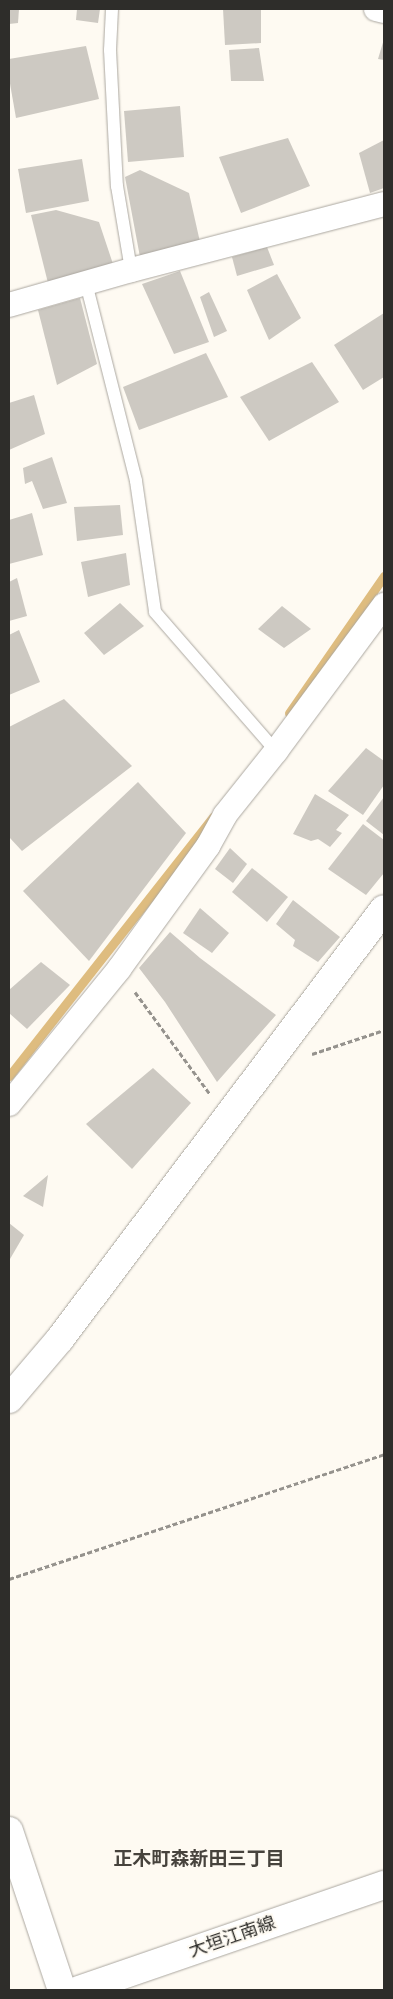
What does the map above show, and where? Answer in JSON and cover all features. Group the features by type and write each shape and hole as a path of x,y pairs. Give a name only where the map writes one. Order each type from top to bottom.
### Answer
{"street":[{"path":"376,9 384,11"},
{"path":"9,305 131,270 384,204"},
{"path":"9,1104 119,969 208,846 225,815 276,751 384,605"},
{"path":"9,1400 60,1339 226,1116 384,909"},
{"path":"9,1832 62,1990"},
{"name":"大垣江南線","path":"79,1990 384,1884"}],"lane":[{"path":"112,9 110,50 117,186 131,270"},
{"path":"86,283 136,481 156,612 276,751"}],"path":[{"path":"119,969 226,1116"},
{"path":"270,1059 290,1061 384,1030"},
{"path":"9,1579 384,1454"}],"building":[{"path":"9,9 19,9 18,23 9,24"},
{"path":"77,9 100,9 98,23 76,20"},
{"path":"223,9 261,9 261,43 225,45"},
{"path":"384,39 384,60 378,59"},
{"path":"86,46 99,99 16,118 9,78 9,59"},
{"path":"259,48 264,81 231,81 229,50"},
{"path":"180,106 184,157 128,162 124,111"},
{"path":"288,138 310,186 241,213 219,157"},
{"path":"384,140 384,188 370,193 359,153"},
{"path":"82,159 89,201 26,213 18,169"},
{"path":"140,170 189,193 200,242 140,257 125,177"},
{"path":"56,210 99,222 114,267 48,283 31,215"},
{"path":"267,247 274,265 237,276 232,257"},
{"path":"180,271 209,342 174,354 142,284"},
{"path":"277,274 301,318 269,340 247,290"},
{"path":"209,292 227,331 214,337 200,297"},
{"path":"80,298 97,364 57,385 38,310"},
{"path":"384,313 384,377 363,390 334,345"},
{"path":"206,353 228,397 139,430 123,387"},
{"path":"312,362 339,402 269,441 240,397"},
{"path":"34,395 45,434 9,450 9,403"},
{"path":"52,457 67,503 43,509 32,481 25,484 23,468"},
{"path":"120,505 123,535 77,541 74,507"},
{"path":"32,513 43,555 9,564 9,520"},
{"path":"126,553 130,585 88,597 81,562"},
{"path":"17,578 27,616 9,621 9,582"},
{"path":"120,603 144,626 104,655 84,633"},
{"path":"282,606 311,629 284,648 258,629"},
{"path":"19,630 40,682 9,695 9,635"},
{"path":"64,699 132,766 22,851 9,837 9,727"},
{"path":"366,748 384,761 384,785 363,815 328,791"},
{"path":"138,782 186,833 89,961 23,891"},
{"path":"315,794 349,815 336,830 342,833 330,847 318,839 311,841 293,834"},
{"path":"384,797 384,835 366,821"},
{"path":"363,824 384,840 384,873 366,895 328,869"},
{"path":"230,848 247,864 233,883 215,869"},
{"path":"252,868 288,897 267,922 232,892"},
{"path":"293,900 340,937 318,962 293,946 295,940 276,924"},
{"path":"200,908 229,933 212,953 183,933"},
{"path":"170,932 200,958 276,1015 217,1082 165,1002 139,968"},
{"path":"41,962 70,985 27,1029 9,1013 9,990"},
{"path":"153,1068 191,1103 132,1169 86,1124"},
{"path":"48,1175 43,1207 23,1196"},
{"path":"9,1223 24,1235 10,1259 9,1257"}],"waterway":[{"path":"289,713 384,576"},
{"path":"9,1076 213,817"}],"district":[{"name":"正木町森新田三丁目","path":"199,1859"}]}
